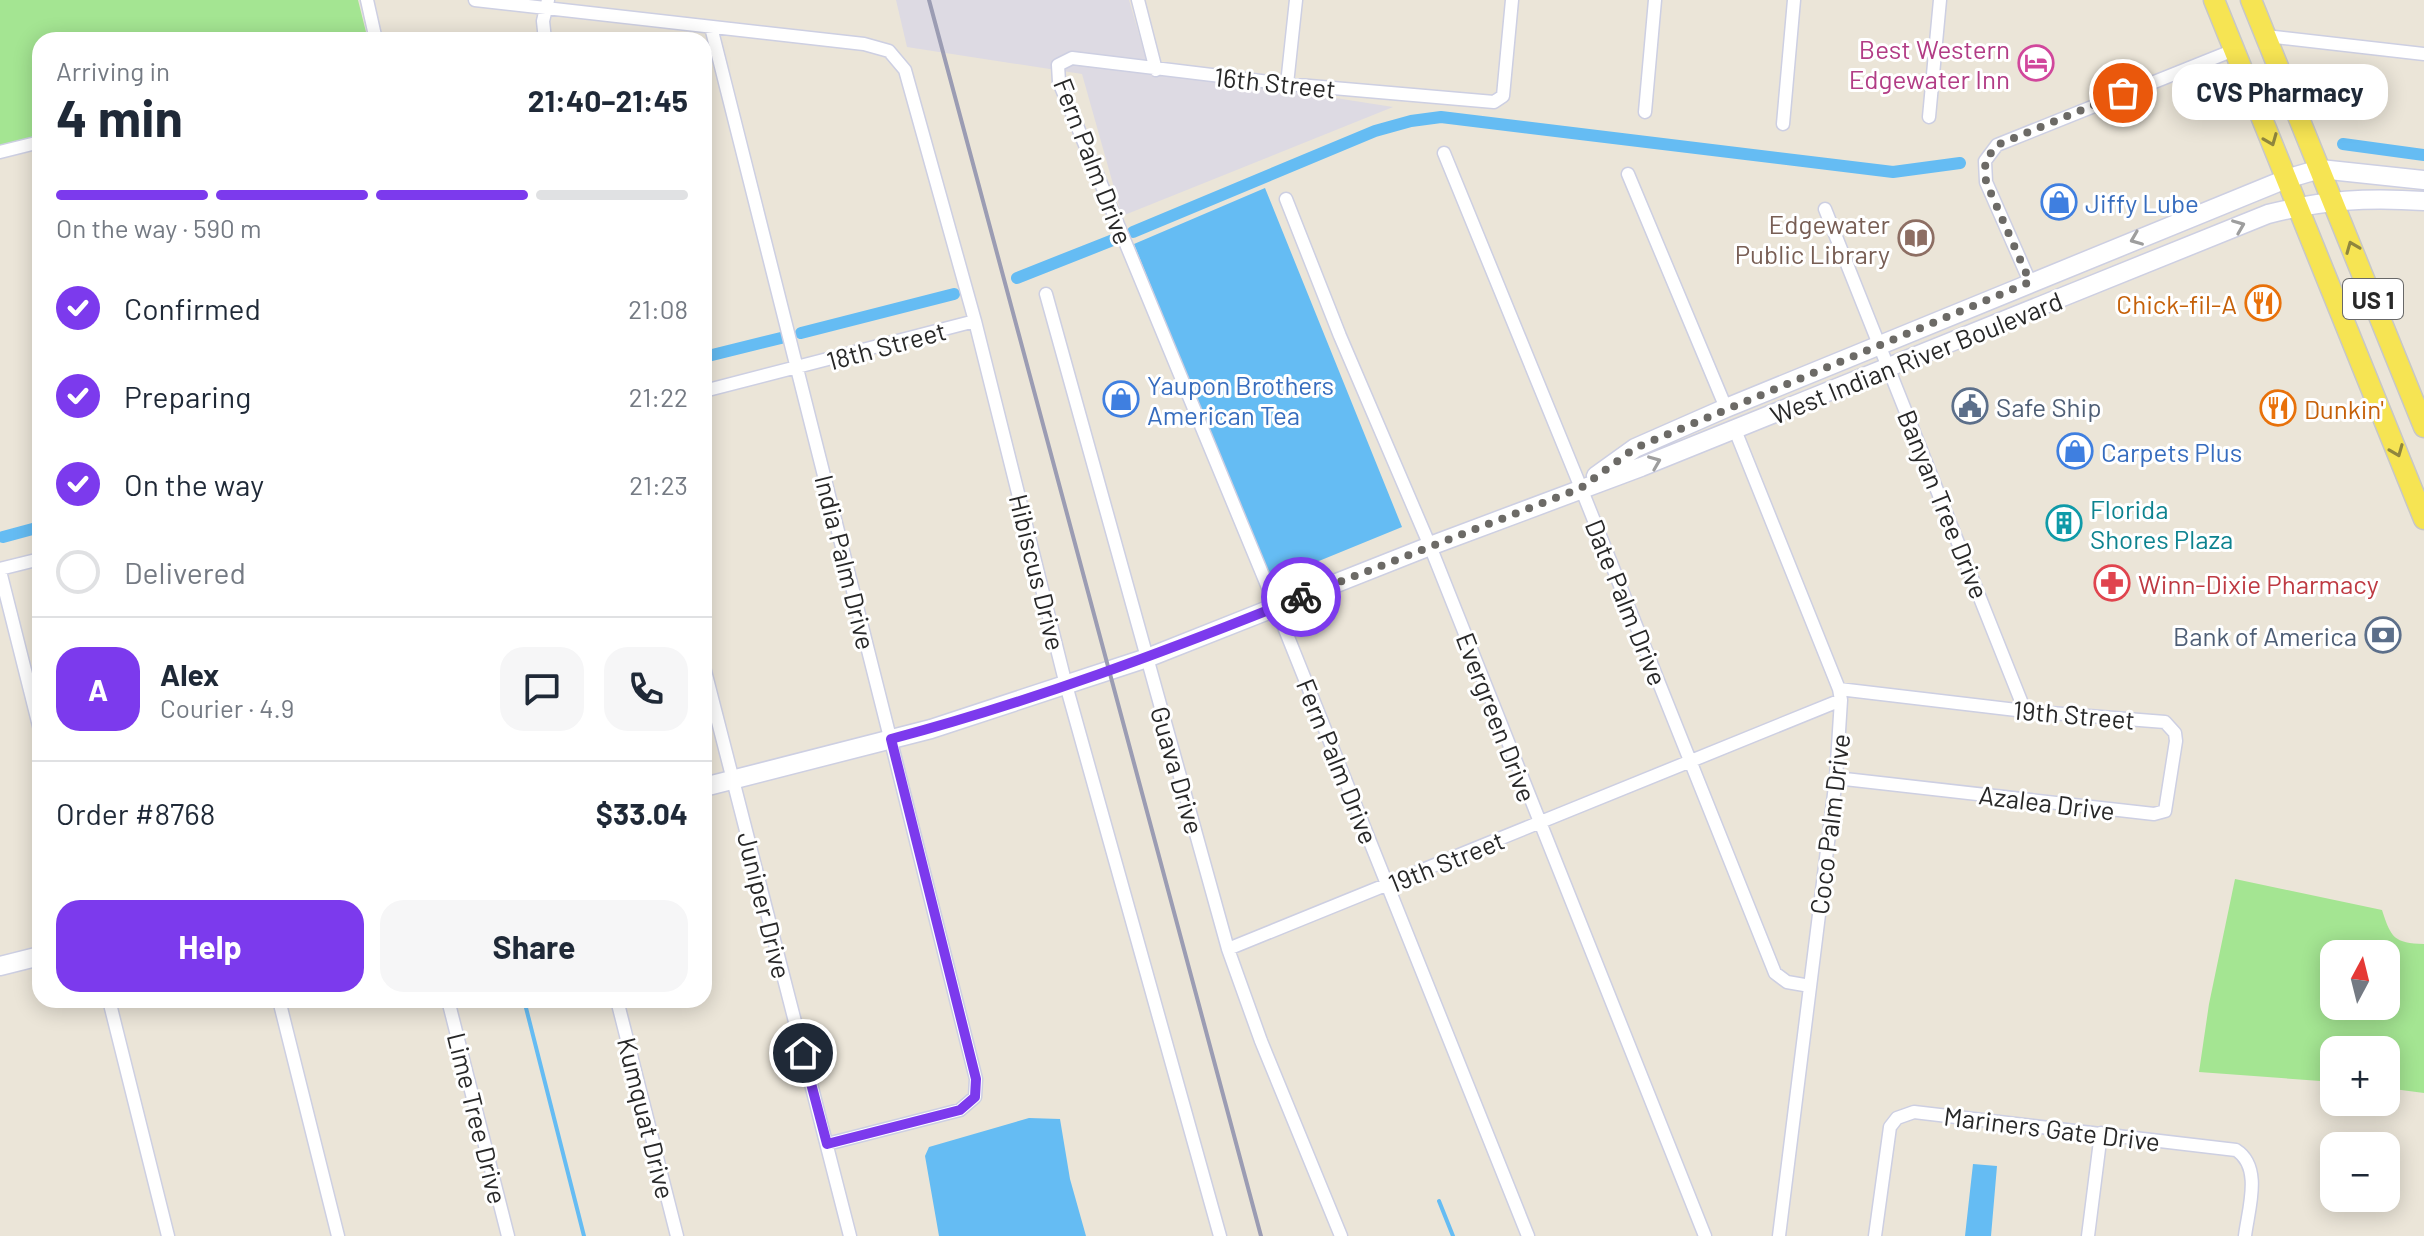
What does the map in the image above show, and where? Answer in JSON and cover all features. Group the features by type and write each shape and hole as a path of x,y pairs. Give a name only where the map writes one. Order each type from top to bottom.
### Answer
{"main road":[{"name":"US 1","path":"2214,0 2424,519"},
{"name":"US 1","path":"2251,0 2424,427"},
{"name":"West Indian River Boulevard","path":"1581,488 1635,448 1726,408 2030,282 2286,179 2320,169"},
{"path":"2320,169 2424,180"},
{"name":"West Indian River Boulevard","path":"1581,488 1735,430 2268,214 2360,198 2424,201"},
{"path":"712,785 891,739 1147,658 1581,488"},
{"path":"0,966 32,958"}],"street":[{"path":"367,0 374,32"},
{"path":"475,0 546,4 711,27"},
{"path":"1138,0 1156,70"},
{"path":"1287,84 1296,0"},
{"name":"16th Street","path":"1058,65 1072,58 1287,84 1494,102 1503,96 1512,0"},
{"path":"1645,112 1655,0"},
{"path":"1783,124 1794,0"},
{"path":"1929,117 1940,0"},
{"path":"543,32 546,4"},
{"name":"Hibiscus Drive","path":"711,27 864,44 889,51 905,70 975,321 1066,685 1220,1236"},
{"name":"India Palm Drive","path":"711,27 976,1079 975,1097 960,1110 827,1144"},
{"path":"2266,36 2424,54"},
{"path":"2030,282 1986,182 1985,161 1997,145 2234,50"},
{"name":"Fern Palm Drive","path":"1058,65 1059,82 1276,607 1528,1236"},
{"path":"0,152 32,144"},
{"name":"Date Palm Drive","path":"1444,153 1775,973 1787,982 1810,986"},
{"path":"1628,174 1726,408"},
{"name":"Evergreen Drive","path":"1286,199 1340,336 1430,546 1705,1236"},
{"name":"Banyan Tree Drive","path":"1825,209 2025,711"},
{"name":"Guava Drive","path":"1046,294 1228,949 1261,1041 1341,1236"},
{"name":"18th Street","path":"712,389 975,321"},
{"name":"Coco Palm Drive","path":"1735,430 1840,694 1836,778 1779,1236"},
{"path":"32,561 0,570 32,698"},
{"name":"19th Street","path":"1228,949 1692,762 1840,694 2165,722"},
{"name":"Juniper Drive","path":"712,698 850,1236"},
{"name":"Azalea Drive","path":"1836,778 2154,814 2165,811 2176,741 2175,733 2165,722"},
{"path":"111,1008 168,1236"},
{"path":"281,1008 338,1236"},
{"name":"Lime Tree Drive","path":"450,1008 508,1236"},
{"name":"Kumquat Drive","path":"619,1008 677,1236"},
{"name":"Mariners Gate Drive","path":"1875,1236 1886,1139 1897,1118 1908,1113 2236,1150 2245,1155 2251,1168 2245,1236"},
{"path":"2088,1236 2101,1133"}],"shaded area":[{"path":"896,0 1129,0 1149,69 1393,107 1122,216 1082,74 907,47"}],"green space":[{"path":"0,0 358,0 366,32 32,32 32,138 0,146"},
{"path":"2235,879 2382,910 2395,937 2424,944 2424,1093 2400,1090 2400,1036 2320,1036 2320,1081 2199,1072 2209,1004"}],"water":[{"path":"1265,188 1402,527 1270,581 1134,244"},
{"path":"1029,1118 1060,1119 1070,1179 1086,1236 939,1236 925,1156 929,1147"},
{"path":"1973,1164 1997,1166 1991,1236 1965,1236"}],"waterway":[{"path":"1133,232 1375,131 1441,117 1893,172 1960,163"},
{"path":"2343,144 2424,155"},
{"path":"1017,278 1113,240"},
{"path":"801,333 954,294"},
{"path":"712,355 781,338"},
{"path":"3,537 32,529"},
{"path":"526,1008 584,1236"},
{"path":"1439,1201 1453,1236"}],"railway":[{"path":"929,0 1261,1236"}],"way so far":[{"path":"1301,597 1581,488 1635,448 2030,282 1986,182 1985,161 1997,145 2123,93"}],"place":[{"name":"Best Western Edgewater Inn","path":"2036,63"},
{"name":"CVS Pharmacy","path":"2123,93"},
{"name":"Jiffy Lube","path":"2059,202"},
{"name":"Edgewater Public Library","path":"1916,238"},
{"name":"Chick-fil-A","path":"2263,303"},
{"name":"Yaupon Brothers American Tea","path":"1121,399"},
{"name":"Safe Ship","path":"1970,406"},
{"name":"Dunkin'","path":"2278,408"},
{"name":"Carpets Plus","path":"2075,451"},
{"name":"Florida Shores Plaza","path":"2064,523"},
{"name":"Winn-Dixie Pharmacy","path":"2112,583"},
{"name":"Bank of America","path":"2383,635"}],"route":[{"path":"803,1053 827,1144 960,1110 975,1097 976,1079 891,739 985,712 1147,658 1301,597"}]}
